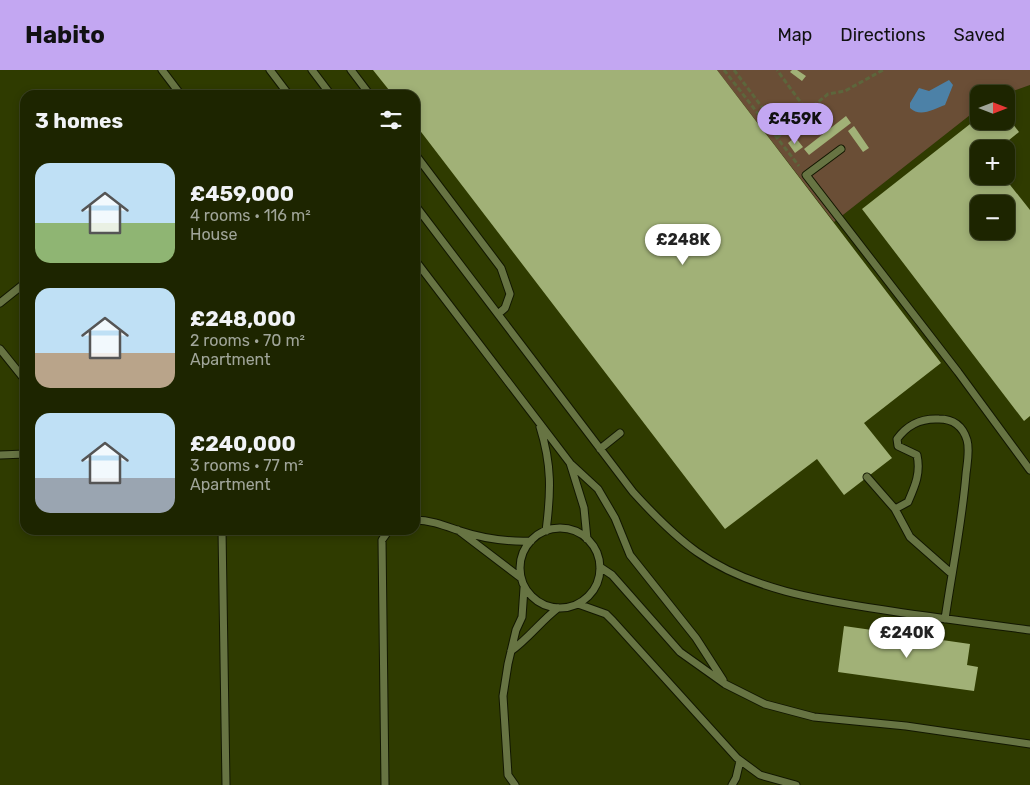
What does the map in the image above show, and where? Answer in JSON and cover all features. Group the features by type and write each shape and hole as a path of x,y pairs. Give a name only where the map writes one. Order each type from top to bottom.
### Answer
{"lane":[{"path":"162,70 178,90"},
{"path":"270,70 285,90"},
{"path":"312,70 327,90"},
{"path":"351,70 366,90"},
{"path":"841,149 806,175 958,372 1030,470"},
{"path":"420,161 501,268 510,294 505,308 498,314"},
{"path":"420,212 633,492 662,523 698,552 734,573 781,588 837,602 1030,630"},
{"path":"420,267 570,463 598,490 615,518 630,555 696,638 725,684"},
{"path":"0,303 20,287"},
{"path":"0,349 20,374"},
{"path":"895,509 908,502 917,481 919,466 917,455 898,446 896,439 902,431 914,423 929,418 956,422 964,430 968,442 965,493 945,619"},
{"path":"538,422 550,468 551,489 546,531"},
{"path":"600,449 620,433"},
{"path":"0,455 20,454"},
{"path":"570,463 584,508 587,539 598,557 600,567 594,589 578,604"},
{"path":"867,477 895,509 910,536 952,574"},
{"path":"420,521 445,524 458,530 502,541 531,541"},
{"path":"515,785 508,775 503,696 511,651 522,618 523,582 520,565 524,552 531,541 546,531 568,529 587,539"},
{"path":"458,530 523,582 529,594 546,606 558,608 578,604 606,614 740,761 760,775 796,785"},
{"path":"222,535 226,785"},
{"path":"385,785 382,540 386,535"},
{"path":"600,567 612,575 680,652 725,684 765,704 814,717 906,726 1030,744"},
{"path":"511,651 527,640 545,619 558,608"},
{"path":"732,785 740,761"}],"path":[{"path":"724,70 806,175"},
{"path":"734,70 783,135"},
{"path":"777,70 807,111"},
{"path":"777,138 783,135 807,111 828,94 845,91 883,70"}],"shaded area":[{"path":"0,70 717,70 834,222 970,115 970,130 1015,130 1015,90 1030,85 1030,785 0,785"},
{"path":"717,70 1030,70 1030,85 1015,90 1015,85 970,85 970,115 834,222"}],"water":[{"path":"949,80 953,85 945,105 923,112 914,111 910,108 910,103 919,88 929,91"}],"building":[{"path":"373,70 717,70 941,363 864,423 892,458 844,495 817,459 725,529 420,131 420,90 389,90"},
{"path":"797,70 806,76 802,81 790,72"},
{"path":"846,116 851,123 809,155 804,149"},
{"path":"970,124 970,130 1015,130 1015,127 1019,132 1009,140 970,140 970,185 1010,185 1030,210 1030,416 1024,421 862,209"},
{"path":"854,126 869,148 863,152 848,131"},
{"path":"795,137 803,147 795,153 788,143"},
{"path":"844,626 970,644 967,665 978,667 974,691 838,672"}]}
